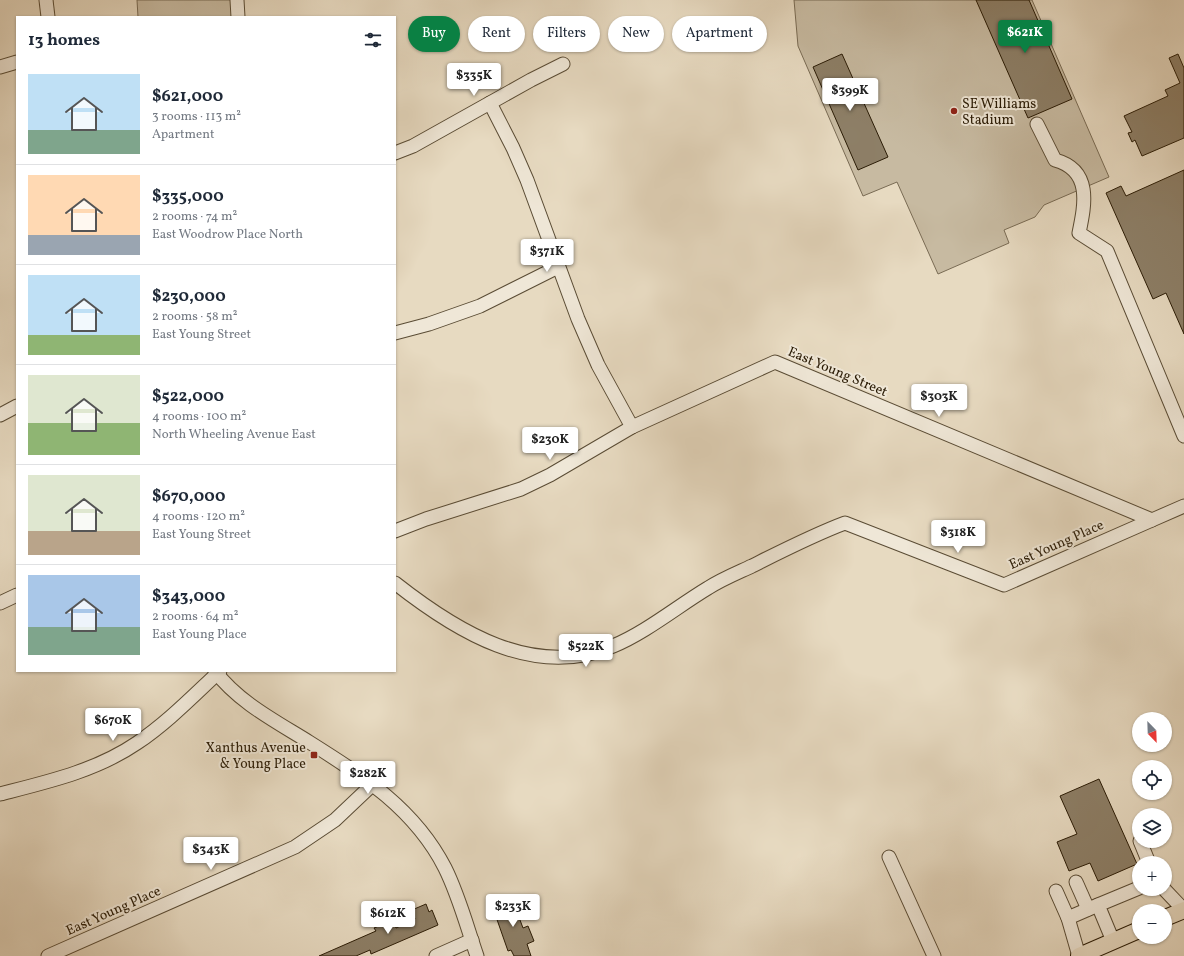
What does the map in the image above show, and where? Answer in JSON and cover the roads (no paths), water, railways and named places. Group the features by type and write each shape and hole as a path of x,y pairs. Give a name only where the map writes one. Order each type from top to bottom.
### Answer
{"main road":[{"path":"1172,915 1184,910"},
{"path":"1079,956 1132,933"}],"street":[{"path":"46,0 48,16"},
{"path":"237,0 238,16"},
{"path":"0,67 16,62"},
{"path":"396,153 413,146 490,102 563,64"},
{"path":"490,102 527,180 558,267 598,365 632,428"},
{"path":"1038,124 1055,160 1067,163 1077,174 1084,188 1084,209 1079,233 1107,251 1184,436"},
{"path":"396,333 429,324 480,306 558,267"},
{"name":"East Young Street","path":"396,531 426,519 521,489 557,471 632,428 775,362 1152,520"},
{"path":"0,415 16,407"},
{"path":"1152,520 1184,506"},
{"name":"East Young Place","path":"396,584 437,615 463,631 494,645 516,652 543,657 565,658 588,655 612,647 634,636 710,586 845,523 1004,585 1152,520"},
{"path":"0,603 16,595"},
{"path":"0,794 84,771 115,756 153,732 217,672 239,694 261,712 373,784 409,816 429,841 445,868 460,903 478,956"},
{"name":"East Young Place","path":"48,956 295,847 335,820 373,784"},
{"path":"889,857 934,956"},
{"path":"1076,882 1113,941"},
{"path":"1056,891 1068,918 1079,956"},
{"path":"1068,918 1132,891"},
{"path":"1171,896 1184,910"},
{"path":"436,956 472,940"}],"place":[{"name":"SE Williams Stadium","path":"954,111"},
{"name":"Xanthus Avenue & Young Place","path":"314,755"}]}
